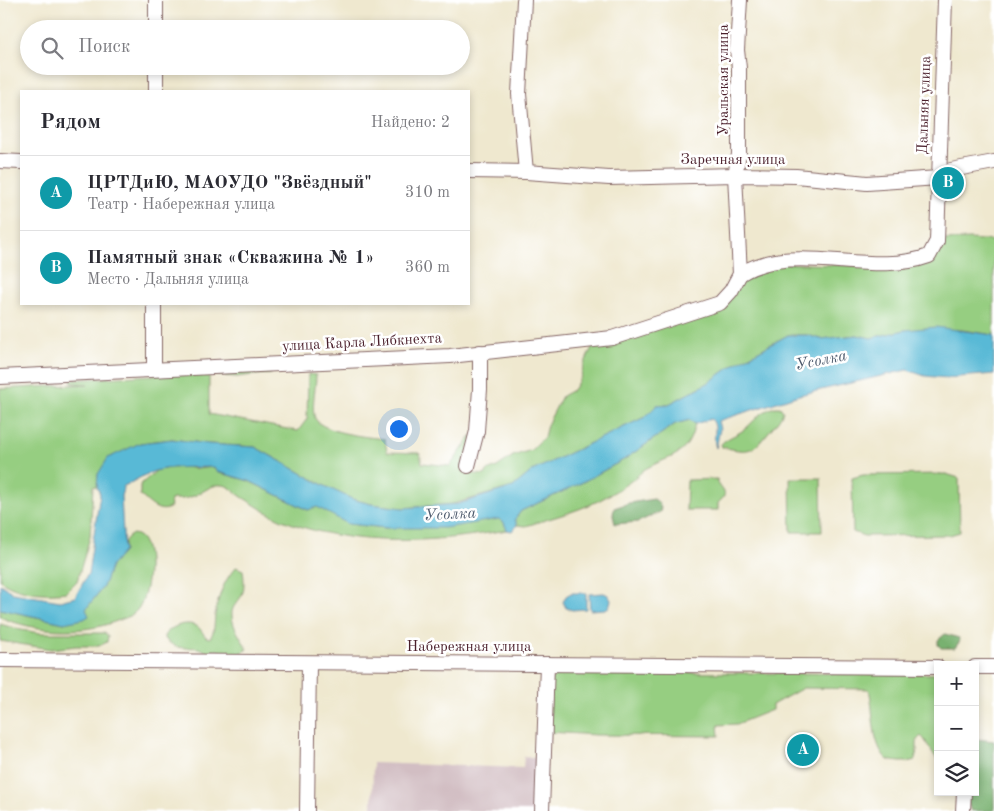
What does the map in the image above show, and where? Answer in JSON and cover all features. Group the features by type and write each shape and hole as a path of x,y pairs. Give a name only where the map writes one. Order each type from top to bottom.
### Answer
{"street":[{"path":"156,0 156,20"},
{"path":"524,0 519,94 526,172"},
{"name":"Уральская улица","path":"740,0 737,50 739,68 739,154 735,175 740,274"},
{"name":"Дальняя улица","path":"740,274 752,267 786,260 807,259 894,263 929,256 937,241 945,0"},
{"path":"156,75 156,90"},
{"path":"0,161 20,162"},
{"name":"Заречная улица","path":"470,171 526,172 608,178 735,175 796,176 867,183 938,178 952,170 994,162"},
{"name":"улица Карла Либкнехта","path":"0,377 450,356 612,338 720,303 731,292 740,274"},
{"path":"154,305 154,369"},
{"path":"468,466 477,430 480,352"},
{"name":"Набережная улица","path":"0,660 934,667"},
{"path":"307,811 309,662"},
{"path":"542,811 547,664"},
{"path":"979,667 994,668"},
{"path":"963,811 964,796"}],"shaded area":[{"path":"524,757 537,757 536,811 372,811 373,763 523,768"}],"green space":[{"path":"970,239 994,241 994,335 962,330 905,330 871,338 857,335 821,339 807,335 788,335 733,365 708,383 669,404 657,405 645,417 532,471 513,487 453,504 403,508 371,504 352,499 255,447 172,439 140,443 98,474 97,487 93,486 90,537 77,581 66,592 32,592 15,588 0,580 0,389 88,384 72,383 71,380 268,368 271,374 237,377 209,375 209,414 298,431 307,419 308,374 316,375 314,415 317,421 324,426 345,433 385,439 387,452 420,453 422,463 450,466 472,435 471,471 475,474 485,475 487,471 497,467 513,456 531,450 544,437 547,425 562,396 573,390 581,377 583,367 594,343 718,307 742,277 777,263 864,266 939,247 944,240"},
{"path":"774,407 780,407 783,411 781,416 756,446 746,450 722,447 721,444 745,429 761,414"},
{"path":"690,420 695,424 692,435 688,443 678,454 645,469 622,487 589,505 526,526 517,525 515,519 521,511 581,483 625,459 675,424"},
{"path":"180,466 197,469 214,467 218,472 249,481 308,510 317,506 349,524 386,528 499,519 504,523 507,530 422,540 365,539 309,529 282,520 242,497 231,488 223,485 213,486 189,498 173,499 170,501 171,507 162,510 154,507 140,495 140,485 157,470"},
{"path":"946,474 959,478 960,532 950,535 864,536 853,532 852,478 863,475"},
{"path":"790,478 821,478 822,532 791,532"},
{"path":"717,479 724,491 724,496 718,503 718,510 686,510 687,480"},
{"path":"654,499 661,508 660,512 638,522 615,524 614,508 629,503"},
{"path":"133,534 140,537 145,545 148,555 148,568 145,593 137,610 131,615 103,625 73,630 43,629 0,617 0,609 64,623 86,609 103,587 111,566 124,551 125,541"},
{"path":"236,567 243,570 244,586 232,616 236,629 247,649 242,653 236,654 221,653 218,650 207,652 199,648 176,647 166,640 164,636 170,629 184,624 198,627 206,637 210,638 214,630 215,615 220,595 228,577"},
{"path":"0,624 40,633 105,633 108,636 107,642 99,646 51,649 0,641"},
{"path":"945,634 959,638 960,641 955,648 941,648 938,645 938,640"},
{"path":"561,672 934,674 934,755 921,736 917,740 915,760 909,762 890,761 885,757 880,750 875,734 869,689 803,688 772,705 772,710 737,724 718,725 719,736 596,735 549,732 551,679"},
{"path":"979,739 994,741 994,811 971,811 967,802 968,796 979,796"}],"water":[{"name":"Усолка","path":"936,327 994,335 994,374 947,378 925,376 907,370 799,395 718,421 720,429 716,448 715,425 711,419 695,424 690,420 675,424 625,459 581,483 521,511 515,519 517,525 512,531 507,530 504,523 499,519 445,528 386,528 348,524 317,507 308,510 249,481 218,472 214,467 173,468 155,471 124,486 121,496 124,551 111,566 103,587 86,609 89,616 84,619 64,623 0,609 0,584 13,593 60,601 75,597 88,574 100,494 97,487 98,474 108,458 140,443 172,439 255,447 352,499 371,504 403,508 458,504 513,487 532,471 645,417 657,405 669,404 708,383 733,365 788,335 807,335 821,339 857,335 871,338 905,330"},
{"path":"571,593 586,593 586,609 572,610 566,608 563,602 566,596"},
{"path":"604,593 611,600 609,607 590,610 589,594"}],"place":[{"name":"Памятный знак «Скважина № 1»","path":"948,183"},
{"name":"ЦРТДиЮ, МАОУДО \"Звёздный\"","path":"803,750"}]}
